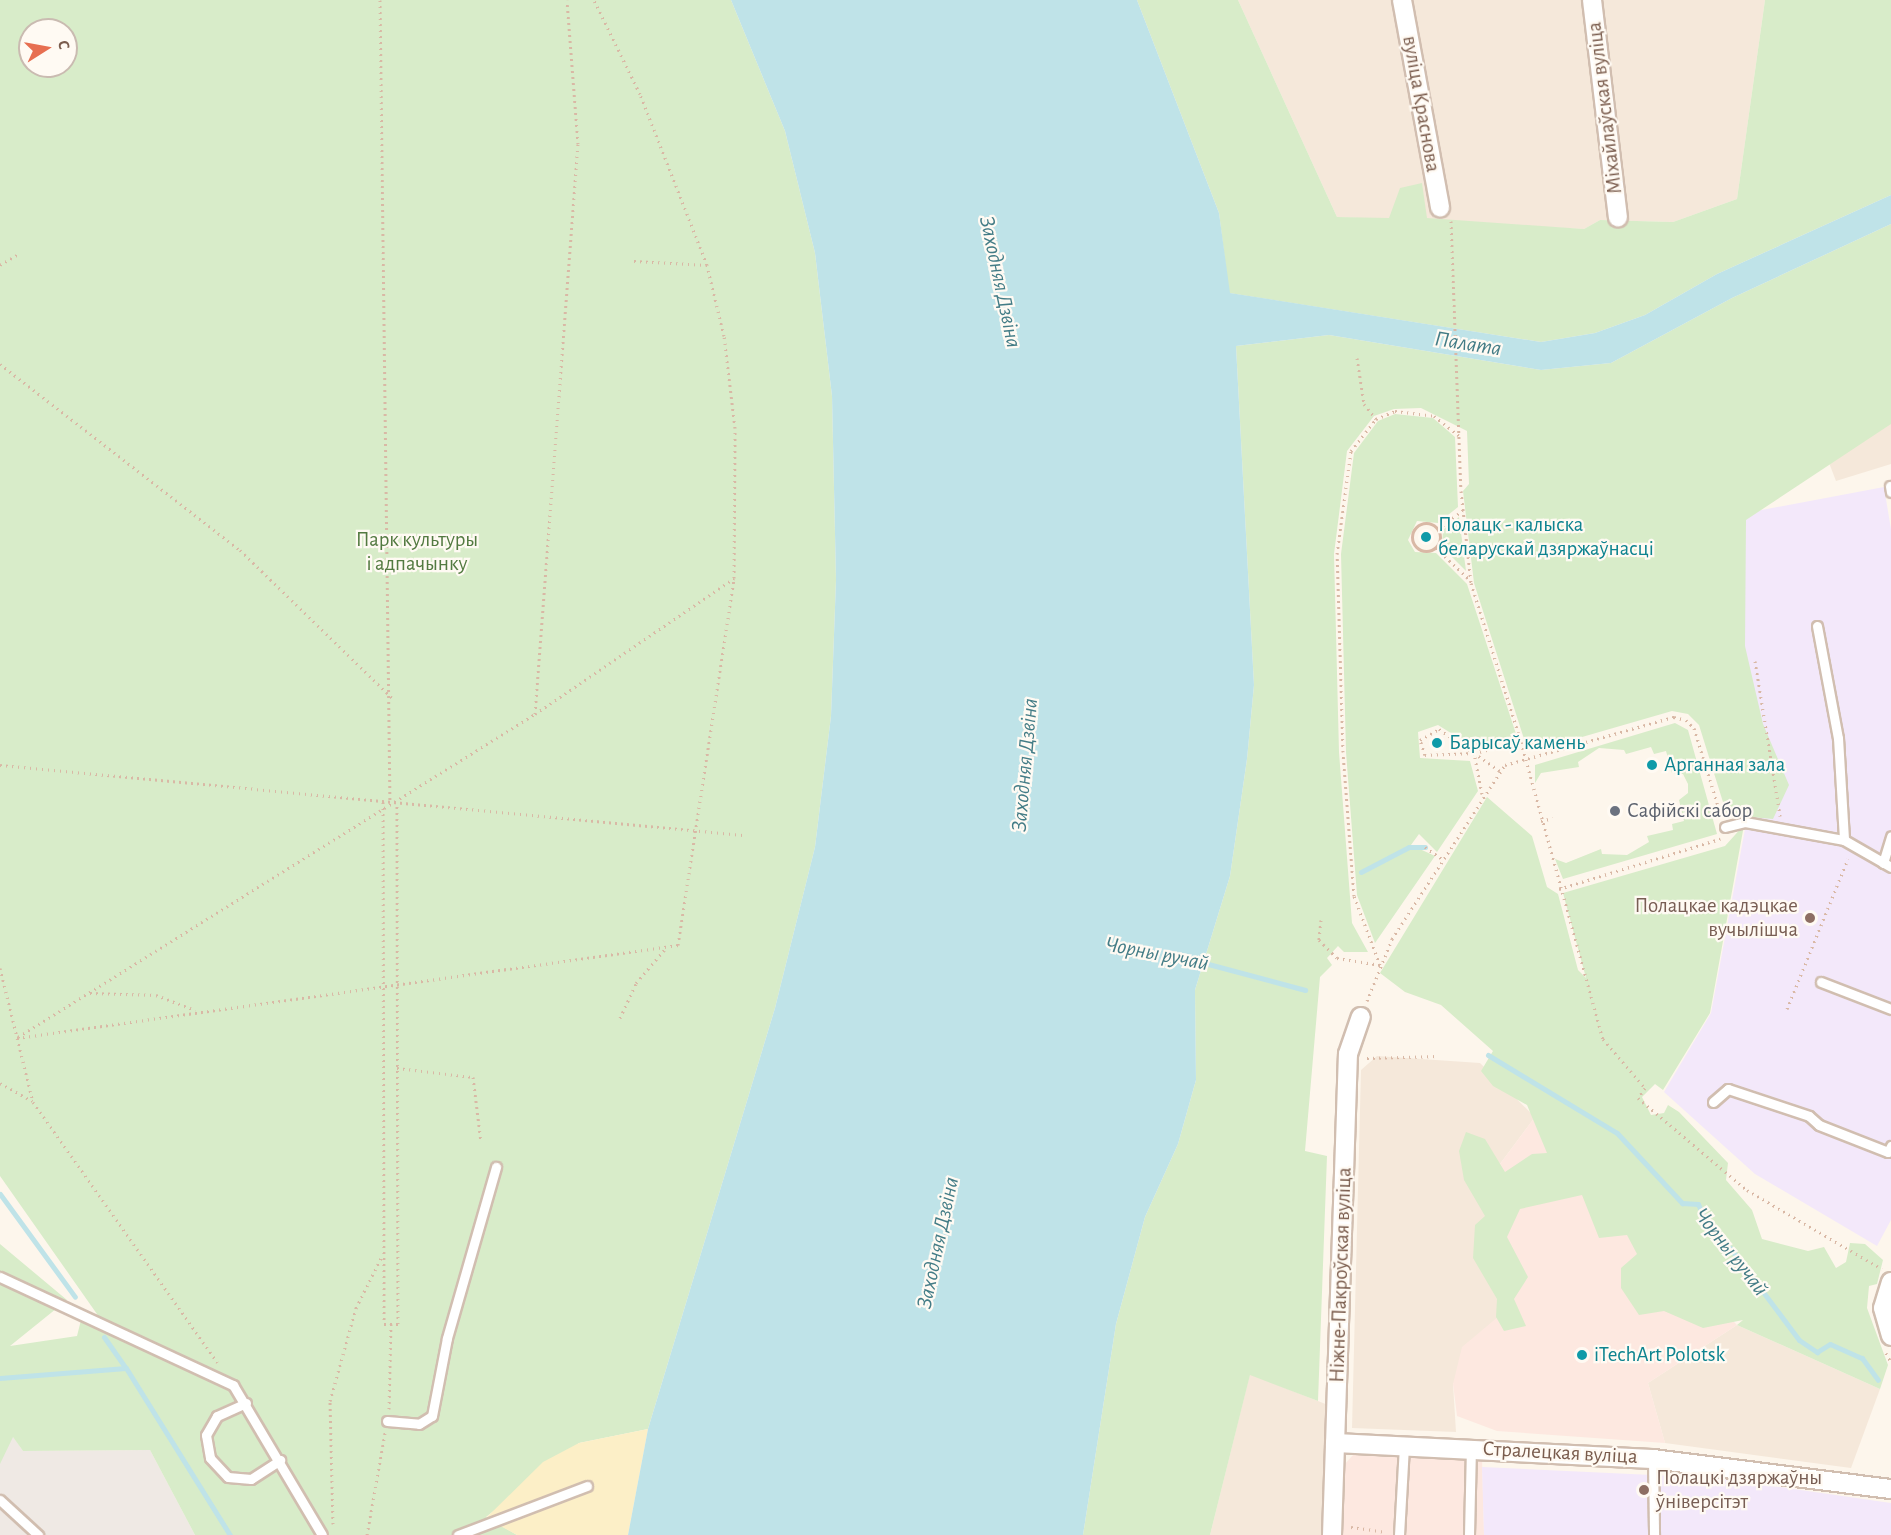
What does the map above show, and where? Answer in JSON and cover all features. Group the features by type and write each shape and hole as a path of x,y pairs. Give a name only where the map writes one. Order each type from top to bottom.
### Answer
{"street":[{"name":"вуліца Краснова","path":"1402,0 1445,208"},
{"name":"Міхайлаўская вуліца","path":"1592,0 1618,217"},
{"name":"Ніжне-Пакроўская вуліца","path":"1332,1535 1348,1054 1361,1017"},
{"path":"1891,1282 1882,1308 1891,1336"},
{"name":"Стралецкая вуліца","path":"1335,1443 1471,1448 1653,1459 1891,1489"}],"lane":[{"path":"1817,626 1838,738 1844,840"},
{"path":"1725,827 1745,822 1844,840 1887,865 1891,836"},
{"path":"1821,982 1891,1009"},
{"path":"1713,1102 1728,1089 1809,1116 1819,1125 1888,1152 1891,1146"},
{"path":"387,1421 419,1424 432,1416 447,1338 495,1167"},
{"path":"0,1277 233,1384 280,1460 322,1535"},
{"path":"246,1403 218,1416 206,1435 210,1458 228,1478 251,1479 280,1460"},
{"path":"1399,1534 1404,1446"},
{"path":"1469,1535 1471,1448"},
{"path":"1653,1459 1654,1535"},
{"path":"458,1535 587,1486"},
{"path":"0,1500 38,1535"}],"path":[{"path":"380,0 392,698 390,802"},
{"path":"535,714 578,144 567,0"},
{"path":"16,1038 196,1010 678,945 699,830 734,578 735,428 724,336 707,266 640,94 594,0"},
{"path":"1445,208 1453,252 1462,510 1471,581 1526,759 1559,889 1594,1016 1603,1039 1645,1088 1638,1098 1747,1190 1891,1275"},
{"path":"0,265 18,254"},
{"path":"634,261 707,266"},
{"path":"1357,358 1364,404 1376,419"},
{"path":"0,364 240,550 392,698"},
{"path":"1380,965 1354,896 1342,752 1337,554 1351,451 1376,419 1420,411 1460,434"},
{"path":"1436,548 1438,529 1462,510"},
{"path":"1436,548 1419,550 1412,532 1421,523 1438,529"},
{"path":"1436,548 1471,581"},
{"path":"16,1038 390,802 535,714 734,578"},
{"path":"1755,661 1782,829"},
{"path":"1361,1017 1380,965 1482,794 1500,771 1526,759 1674,717 1686,720 1694,728 1725,827 1714,844 1559,889"},
{"path":"1500,771 1474,753 1439,729 1425,732 1420,740 1425,754 1474,753 1521,742"},
{"path":"1474,753 1482,794"},
{"path":"0,765 743,835"},
{"path":"383,802 384,1324 398,1324 397,803"},
{"path":"1542,821 1553,818"},
{"path":"1787,1009 1854,846"},
{"path":"1425,847 1442,859"},
{"path":"1321,920 1319,940 1337,958 1380,965"},
{"path":"620,1018 636,983 666,948"},
{"path":"0,968 2,985 33,1102 233,1384"},
{"path":"88,993 156,995 196,1010"},
{"path":"1360,1065 1376,1054 1437,1056"},
{"path":"398,1068 473,1077 481,1142"},
{"path":"0,1083 33,1102"},
{"path":"333,1535 330,1401 356,1308 384,1253"},
{"path":"368,1535 387,1421 391,1324"},
{"path":"1349,1527 1399,1534"}],"shaded area":[{"path":"1238,0 1765,0 1737,199 1673,222 1600,220 1584,229 1337,217"},
{"path":"1891,406 1891,464 1836,481 1821,442"},
{"name":"Полацкае кадэцкае вучылішча","path":"1884,487 1891,529 1891,1220 1877,1246 1755,1174 1664,1092 1711,1013 1755,775 1703,521"},
{"path":"1377,1056 1480,1063 1535,1117 1494,1172 1502,1234 1499,1316 1453,1384 1456,1432 1352,1428 1361,1070"},
{"path":"1535,1117 1737,1325 1648,1383 1665,1443 1497,1431 1457,1416 1453,1384 1462,1347 1499,1316 1494,1172"},
{"path":"1737,1325 1880,1389 1851,1468 1665,1443 1648,1383"},
{"path":"1250,1374 1328,1405 1322,1535 1210,1535"},
{"path":"0,1418 23,1451 150,1450 195,1535 0,1535"},
{"path":"1354,1454 1482,1458 1484,1535 1340,1535 1343,1466"},
{"name":"Полацкі дзяржаўны ўніверсітэт","path":"1482,1467 1716,1478 1891,1503 1891,1535 1484,1535"}],"green space":[{"name":"Парк культуры і адпачынку","path":"0,0 731,0 785,131 815,253 832,396 836,580 831,716 815,847 775,1008 648,1429 579,1443 486,1517 517,1535 195,1535 150,1450 23,1451 13,1437 0,1464 0,1244 67,1300 10,1346 77,1336 81,1320 111,1334 0,1176"},
{"path":"1137,0 1238,0 1337,217 1389,218 1400,188 1422,183 1427,218 1584,229 1600,220 1673,222 1737,199 1765,0 1891,0 1891,195 1717,274 1645,315 1595,333 1541,342 1229,293 1219,213"},
{"path":"1891,224 1891,424 1746,520 1745,646 1763,724 1789,785 1773,819 1727,815 1699,725 1688,714 1672,711 1544,748 1525,742 1474,583 1463,491 1469,484 1467,431 1421,408 1394,409 1374,416 1347,451 1334,554 1339,752 1352,923 1368,952 1344,952 1338,946 1327,958 1332,965 1320,977 1305,1151 1327,1156 1318,1401 1250,1375 1210,1535 1083,1535 1116,1324 1145,1217 1178,1144 1196,1080 1195,990 1230,876 1247,759 1254,685 1236,346 1329,335 1541,370 1611,363 1732,298"},
{"path":"1395,414 1433,418 1455,437 1458,507 1438,523 1417,521 1408,540 1415,552 1436,553 1467,584 1517,737 1478,750 1438,725 1418,732 1420,758 1470,761 1478,791 1437,852 1419,834 1411,845 1435,856 1375,943 1357,895 1346,752 1341,554 1354,453 1378,421"},
{"path":"1459,517 1466,571 1442,547 1443,530"},
{"path":"1675,723 1688,730 1717,834 1563,879 1555,859 1566,863 1601,849 1602,854 1627,855 1649,842 1647,836 1673,830 1672,824 1684,821 1679,800 1688,793 1688,784 1683,774 1672,773 1666,751 1654,754 1651,747 1626,754 1624,750 1599,748 1578,762 1579,767 1541,773 1535,783 1535,765"},
{"path":"1487,797 1532,836 1547,887 1558,894 1578,970 1586,978 1563,893 1725,846 1744,825 1710,1013 1663,1090 1655,1084 1642,1097 1651,1115 1664,1113 1668,1105 1679,1112 1728,1163 1726,1180 1752,1210 1762,1239 1808,1251 1824,1247 1836,1268 1846,1262 1850,1243 1865,1244 1883,1260 1877,1284 1869,1286 1867,1308 1888,1365 1880,1389 1737,1325 1743,1320 1703,1328 1664,1311 1639,1315 1621,1288 1621,1268 1637,1254 1627,1235 1599,1238 1582,1195 1520,1209 1507,1237 1528,1277 1514,1299 1526,1326 1504,1331 1496,1317 1497,1299 1473,1258 1475,1225 1485,1216 1464,1180 1459,1151 1466,1132 1485,1139 1505,1172 1532,1154 1547,1153 1527,1105 1493,1086 1481,1071 1493,1051 1441,1005 1405,992 1380,973"}],"sand":[{"path":"648,1429 628,1535 517,1535 486,1518 543,1462 579,1443"}],"water":[{"path":"731,0 1137,0 1219,213 1230,293 1541,342 1595,333 1645,315 1717,274 1891,195 1891,224 1732,298 1611,363 1541,370 1329,335 1236,346 1254,685 1247,759 1230,876 1195,990 1196,1080 1178,1144 1145,1217 1116,1324 1083,1535 628,1535 648,1429 775,1008 815,847 831,716 836,580 832,396 815,253 785,131"}],"waterway":[{"path":"1361,872 1409,847 1425,847"},
{"name":"Чорны ручай","path":"1197,961 1305,990"},
{"name":"Чорны ручай","path":"1488,1055 1617,1133 1682,1203 1698,1204 1714,1238 1730,1248 1799,1340 1817,1352 1830,1344 1862,1358 1878,1380"},
{"path":"0,1194 75,1297"},
{"path":"104,1337 126,1368"},
{"path":"0,1378 126,1368 230,1535"}],"place":[{"name":"Полацк - калыска беларускай дзяржаўнасці","path":"1426,537"},
{"name":"Барысаў камень","path":"1437,743"},
{"name":"Арганная зала","path":"1652,765"},
{"name":"Сафійскі сабор","path":"1615,811"},
{"name":"Полацкае кадэцкае вучылішча","path":"1810,918"},
{"name":"iTechArt Polotsk","path":"1582,1355"},
{"name":"Полацкі дзяржаўны ўніверсітэт","path":"1644,1490"}],"water label":[{"name":"Заходняя Дзвіна","path":"1000,282"},
{"name":"Палата","path":"1468,344"},
{"name":"Заходняя Дзвіна","path":"1025,765"},
{"name":"Заходняя Дзвіна","path":"938,1243"}]}
